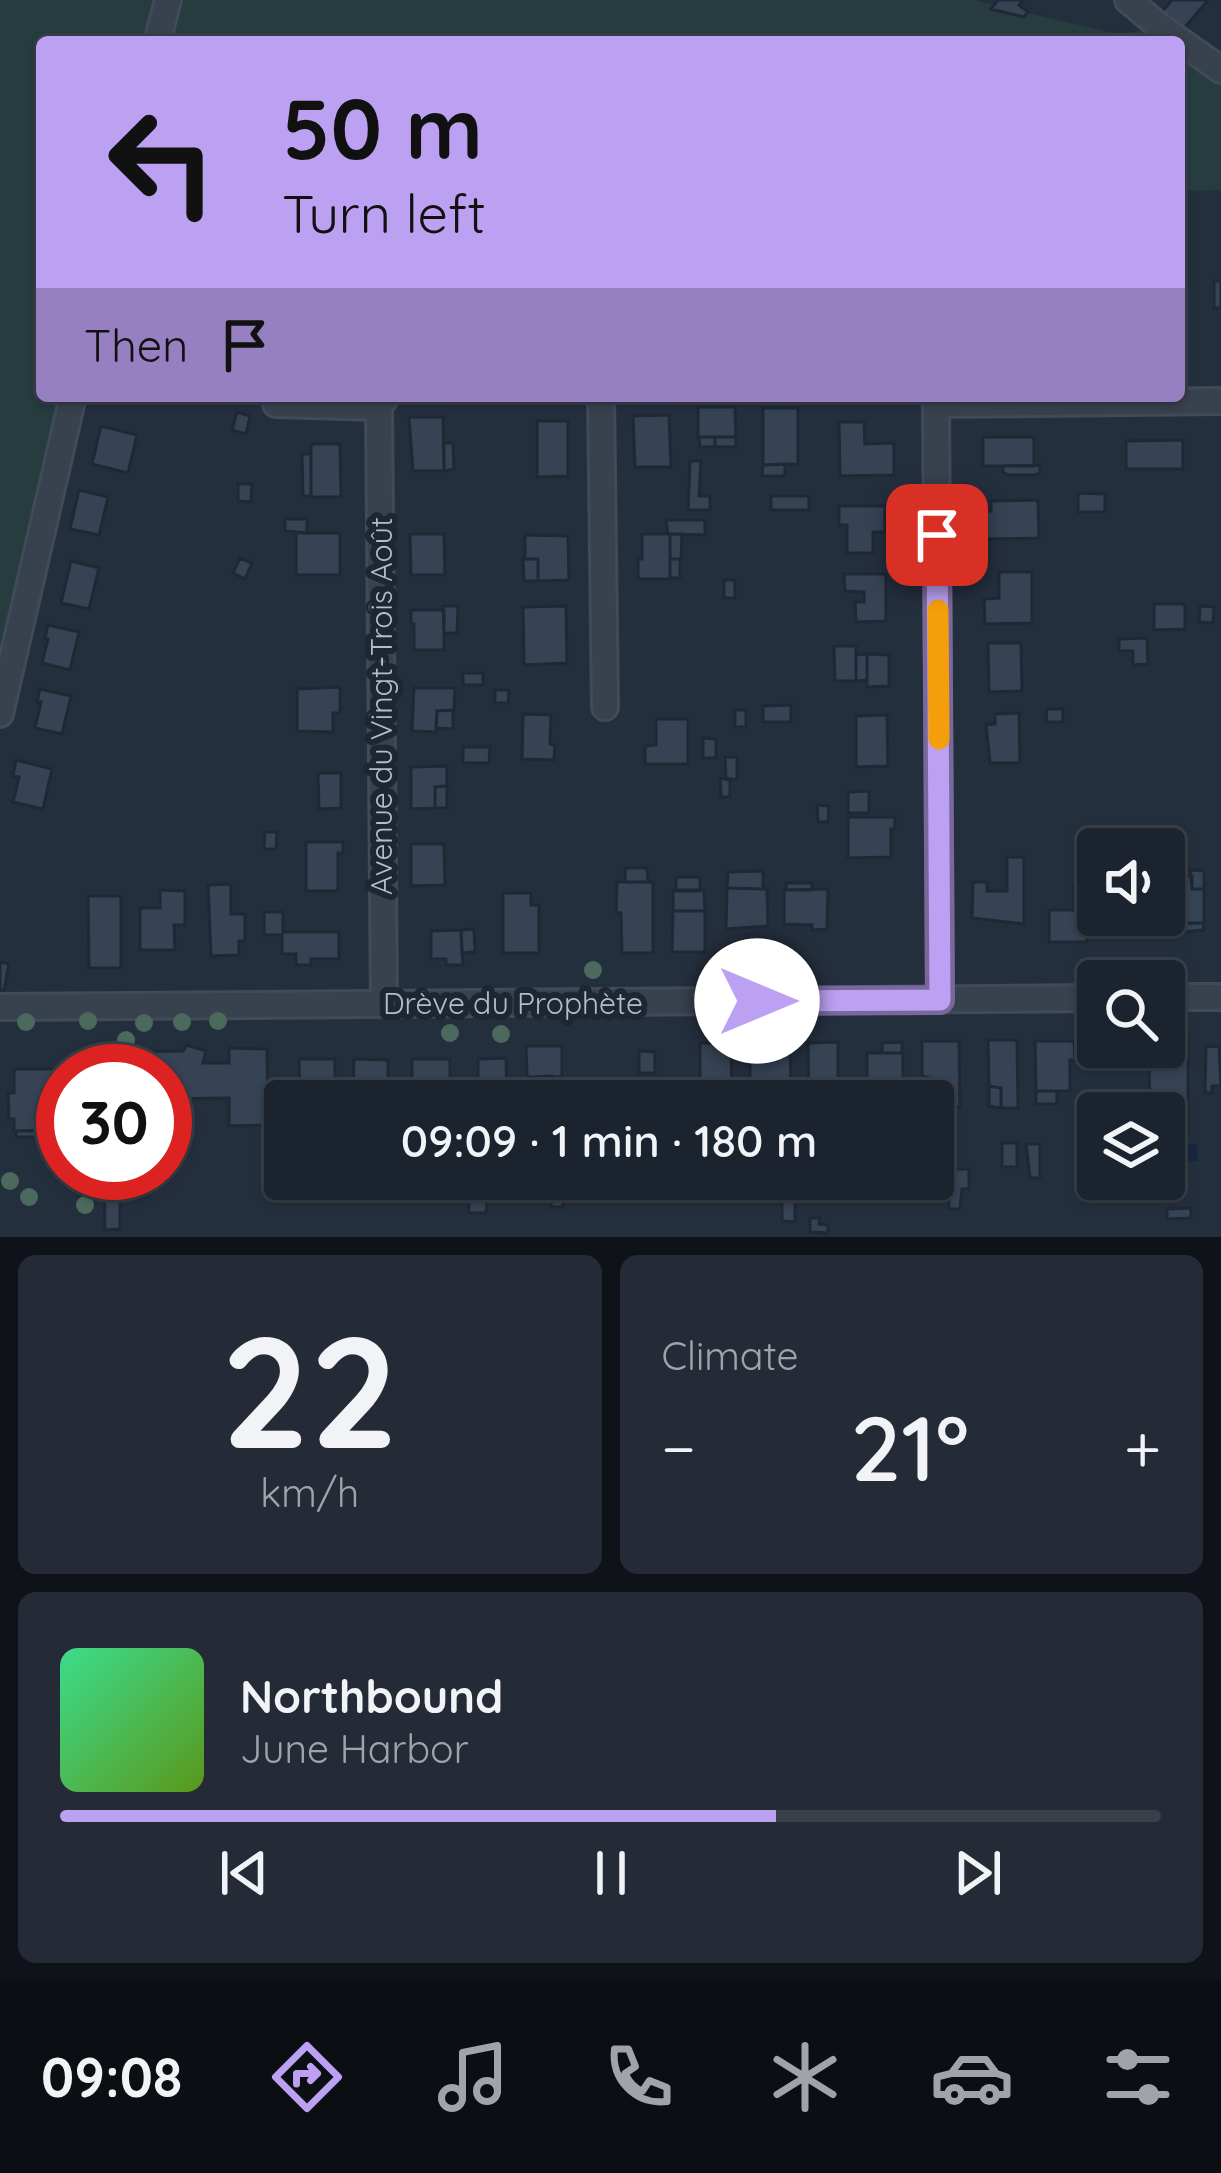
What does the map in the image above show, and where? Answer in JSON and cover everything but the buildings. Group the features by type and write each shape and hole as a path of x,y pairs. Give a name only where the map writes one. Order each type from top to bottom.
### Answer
{"street":[{"path":"159,36 168,0"},
{"path":"1128,0 1173,36"},
{"path":"1185,44 1221,70"},
{"path":"1185,401 1221,401"},
{"path":"0,714 72,402"},
{"name":"Avenue du Vingt-Trois Août","path":"276,404 347,402"},
{"name":"Avenue du Vingt-Trois Août","path":"382,402 384,1004"},
{"path":"601,402 605,707"},
{"path":"931,402 940,1000"},
{"path":"1185,997 1221,997"},
{"name":"Drève du Prophète","path":"0,1007 1077,998"}],"green space":[{"path":"0,0 973,0 1121,35 1159,26 1173,36 36,36 36,402 72,402 0,714"},
{"path":"1185,44 1221,70 1221,190 1185,191"}],"water":[{"path":"1185,1144 1197,1144 1198,1161 1185,1161"}],"slow traffic":[{"path":"938,610 939,739"}],"route":[{"path":"757,1001 940,1000 937,535"}]}
